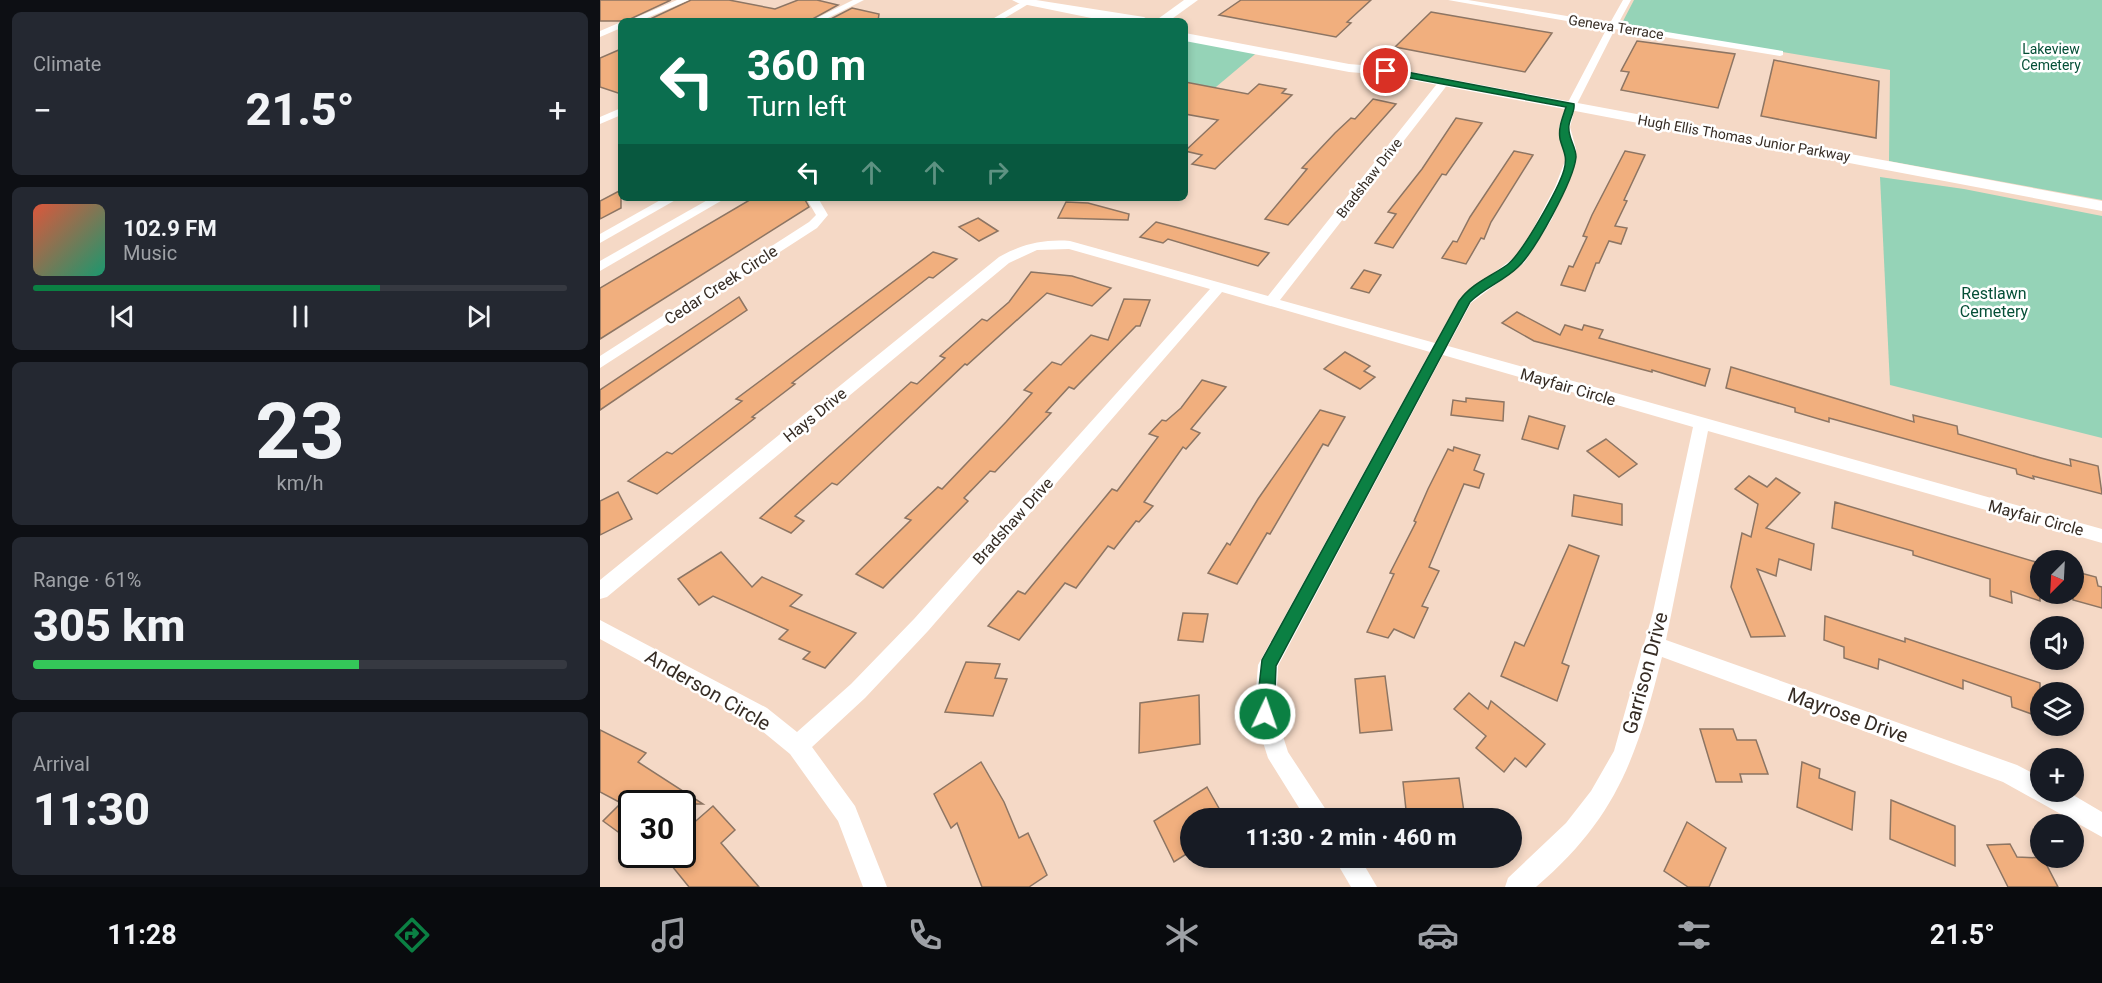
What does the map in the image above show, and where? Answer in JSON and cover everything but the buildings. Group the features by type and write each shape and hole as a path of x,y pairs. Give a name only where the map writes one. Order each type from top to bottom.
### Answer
{"main road":[{"path":"1165,18 1192,0"},
{"path":"1025,1 1102,18"},
{"name":"Hugh Ellis Thomas Junior Parkway","path":"1188,30 1357,61 1386,71"},
{"name":"Hugh Ellis Thomas Junior Parkway","path":"1188,38 1349,68 1386,71 2102,206"}],"street":[{"path":"640,18 685,0"},
{"path":"821,18 860,0"},
{"name":"Geneva Terrace","path":"1455,0 1780,53"},
{"path":"1313,808 1279,758 1265,714 1268,665 1465,301 1479,286 1512,267 1526,253 1569,172 1572,153 1565,139 1564,125 1571,106 1628,0"},
{"path":"998,18 1025,1"},
{"path":"600,34 618,27"},
{"name":"Bradshaw Drive","path":"1271,302 1444,82"},
{"path":"600,120 618,112"},
{"path":"600,238 668,201"},
{"path":"600,267 715,201"},
{"name":"Cedar Creek Circle","path":"600,363 813,225 822,215 814,201"},
{"name":"Mayfair Circle","path":"1034,245 1070,245 1701,425 2102,536"},
{"name":"Hays Drive","path":"600,591 1004,260 1034,245"},
{"name":"Bradshaw Drive","path":"798,746 858,691 921,625 1220,287"},
{"name":"Garrison Drive","path":"1517,887 1537,871 1583,820 1619,765 1636,717 1655,645 1701,425"},
{"name":"Anderson Circle","path":"600,629 759,715 798,746 847,814 875,887"},
{"name":"Mayrose Drive","path":"1655,645 2009,772 2030,784"},
{"path":"2063,802 2102,825"},
{"path":"1353,868 1365,887"}],"green space":[{"name":"Lakeview Cemetery","path":"1634,0 2102,0 2102,200 1889,161 1890,70 1621,25"},
{"path":"1188,35 1260,50 1188,110"},
{"name":"Restlawn Cemetery","path":"1880,177 1964,189 2102,216 2102,438 1890,385"}],"route":[{"path":"1265,714 1268,665 1465,301 1479,286 1512,267 1526,253 1569,172 1572,153 1565,139 1564,125 1571,106 1386,71"}]}
